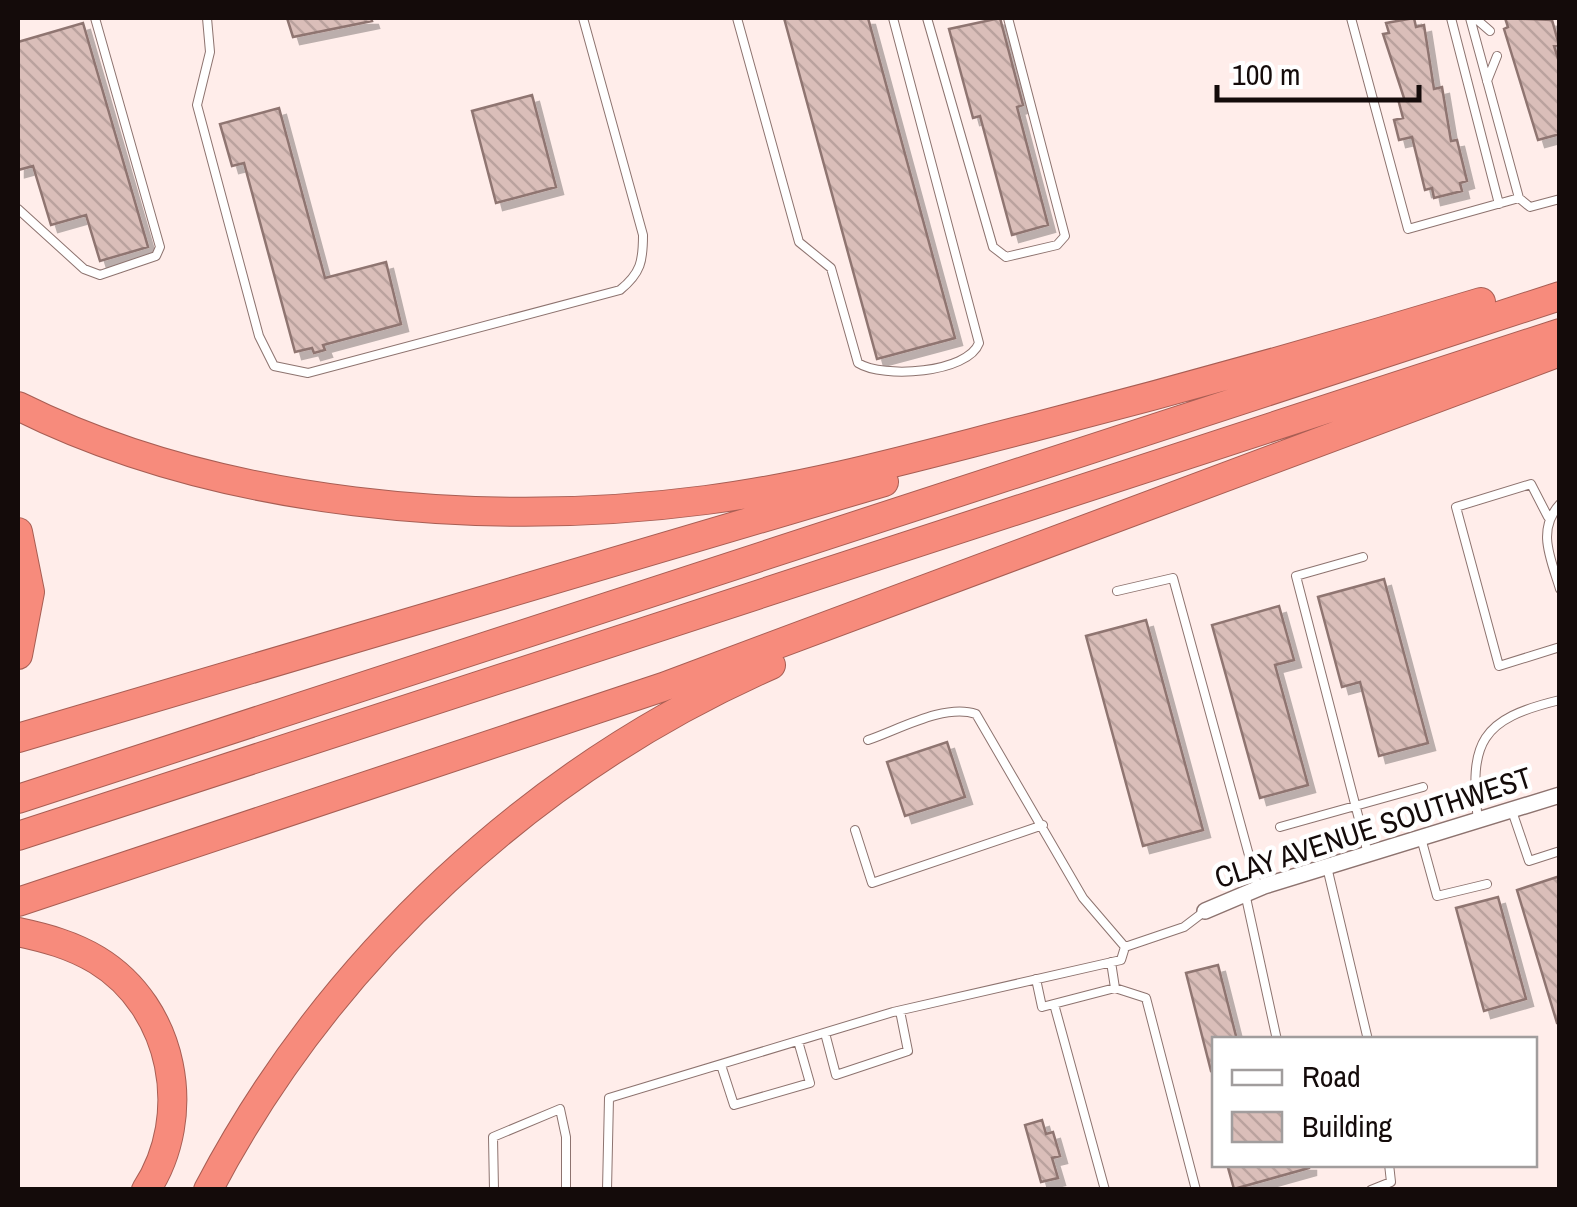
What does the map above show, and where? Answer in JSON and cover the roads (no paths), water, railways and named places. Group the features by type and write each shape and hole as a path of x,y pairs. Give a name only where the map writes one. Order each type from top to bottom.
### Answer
{"highway":[{"path":"18,738 874,486 1176,391 1560,278"},
{"path":"18,800 1560,296"},
{"path":"18,836 1560,333"},
{"path":"18,902 663,687 1336,432 1560,352"},
{"path":"18,406 124,448 222,476 335,497 518,511 672,503 783,487 1176,391"},
{"path":"18,532 30,592 18,655"},
{"path":"208,1190 260,1101 316,1023 399,926 495,836 593,763 678,711 1004,560"},
{"path":"18,932 64,944 100,961 124,980 151,1016 171,1068 173,1103 168,1142 146,1190"}],"street":[{"name":"CLAY AVENUE SOUTHWEST","path":"1205,911 1251,891 1560,795"}],"lane":[{"path":"18,209 84,268 100,275 156,256 160,247 95,18"},
{"path":"207,18 210,52 197,105 260,336 274,366 308,373 620,290 636,278 643,263 644,235 583,18"},
{"path":"738,18 798,242 830,268 858,362 888,372 920,370 966,359 979,343 893,18"},
{"path":"928,18 992,246 1006,257 1057,245 1064,236 1008,18"},
{"path":"1351,18 1408,229 1519,198"},
{"path":"1451,18 1500,204"},
{"path":"1473,18 1490,31"},
{"path":"1473,18 1519,198 1530,207 1560,199"},
{"path":"1487,81 1497,56"},
{"path":"1548,517 1532,484 1456,507 1499,666 1560,647"},
{"path":"1560,504 1548,517 1545,536 1560,590"},
{"path":"1363,557 1296,576 1368,854"},
{"path":"1118,591 1173,578 1251,891 1276,1037"},
{"path":"1478,820 1473,766 1486,737 1504,718 1560,700"},
{"path":"868,740 949,713 964,710 976,714 1083,898 1125,947"},
{"path":"1280,828 1422,786"},
{"path":"1512,811 1529,861 1560,851"},
{"path":"855,830 872,883 1043,825"},
{"path":"1420,838 1436,896 1487,884"},
{"path":"1327,867 1367,1037"},
{"path":"1125,947 1184,927 1205,911"},
{"path":"607,1190 608,1098 900,1010 1121,960 1125,947"},
{"path":"1110,962 1116,988"},
{"path":"1036,979 1042,1007 1116,988 1146,998 1196,1190"},
{"path":"1054,1004 1105,1190"},
{"path":"826,1033 836,1075 908,1051 900,1010"},
{"path":"720,1064 734,1105 810,1083 798,1041"},
{"path":"494,1190 493,1136 560,1108 566,1137 566,1190"},
{"path":"1371,1190 1391,1182 1389,1167"}]}
